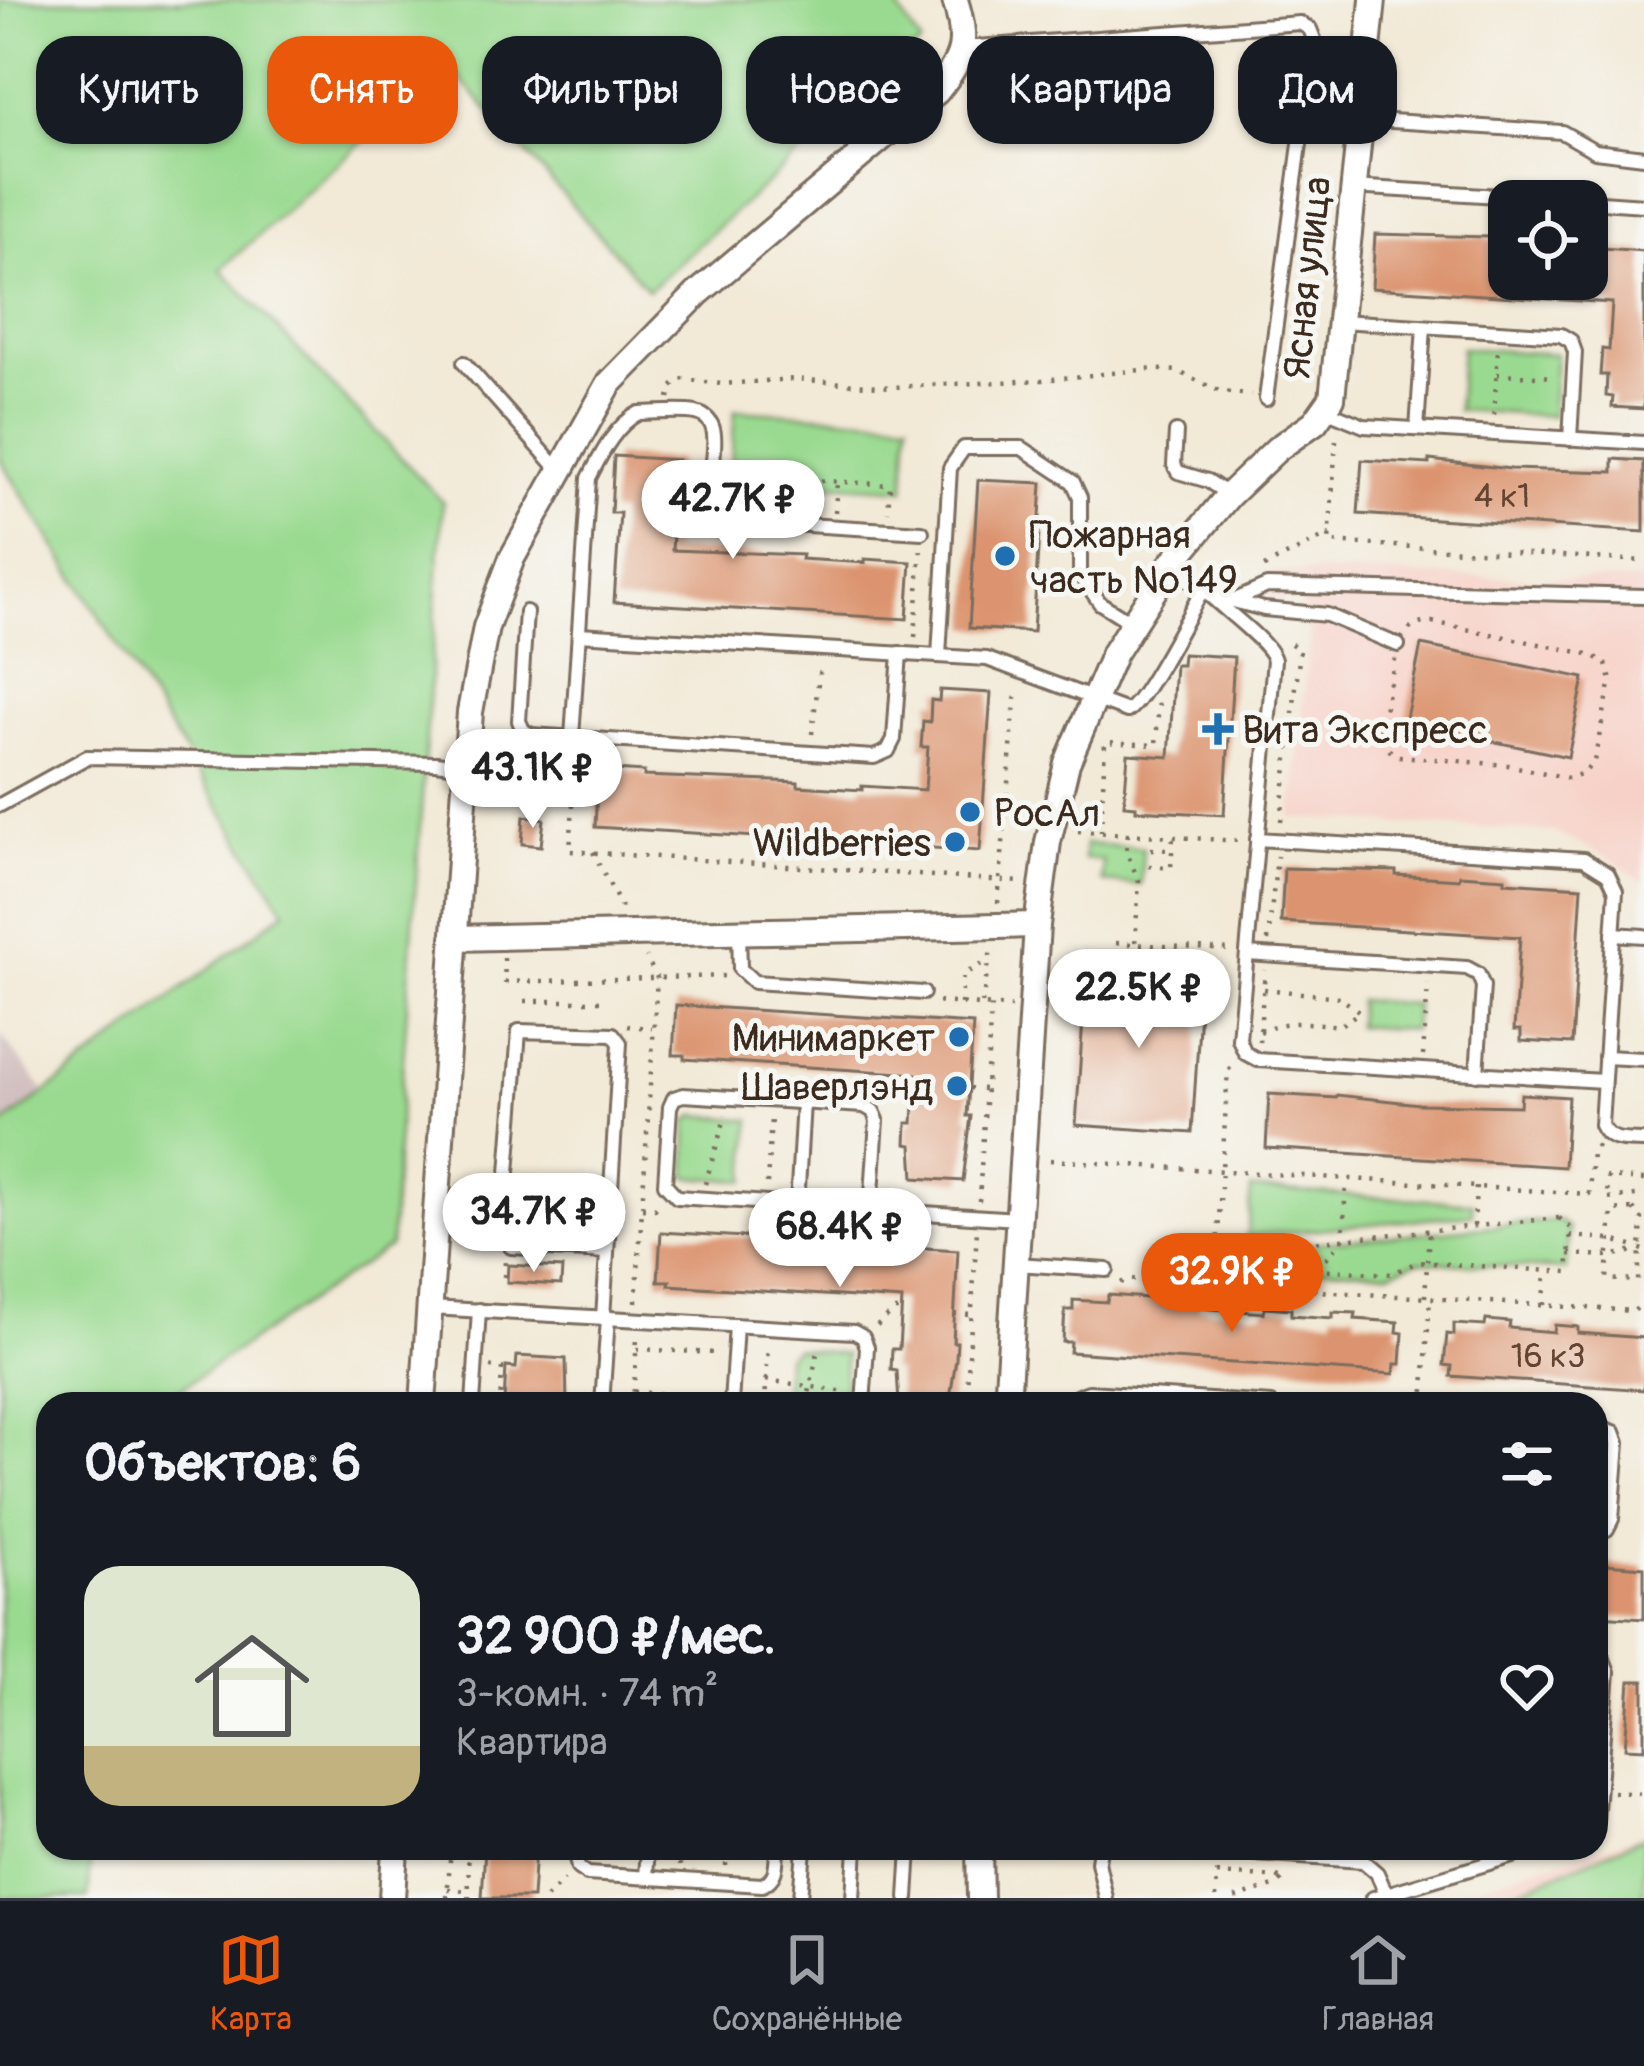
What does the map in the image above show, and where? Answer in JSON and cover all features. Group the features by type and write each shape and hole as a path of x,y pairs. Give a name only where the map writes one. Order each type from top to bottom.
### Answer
{"street":[{"path":"424,1392 466,767 474,680 485,627 512,557 609,384 645,343 937,91 963,48 964,28 955,0"},
{"name":"Ясная улица","path":"1369,36 1373,0"},
{"name":"Ясная улица","path":"1008,1392 1037,925 1048,842 1067,763 1132,623 1169,567 1229,495 1325,410 1335,386 1356,144"},
{"path":"454,938 1037,925"},
{"path":"392,1898 394,1860"},
{"path":"979,1860 980,1898"}],"lane":[{"path":"963,48 1300,23 1310,29 1315,39 1266,399"},
{"path":"1397,121 1562,132 1595,151 1644,157"},
{"path":"1351,187 1488,195"},
{"path":"1608,203 1644,205"},
{"path":"1340,322 1561,335 1571,340 1575,352 1570,439"},
{"path":"1417,429 1424,327"},
{"path":"464,363 559,470"},
{"path":"1325,410 1364,426 1644,443"},
{"path":"574,738 589,478 604,449 630,417 698,413 710,420 715,432 710,502 715,514 725,520 922,532"},
{"path":"1176,432 1174,465 1178,472 1215,484 1229,495"},
{"path":"939,656 950,468 964,448 1022,448 1073,482 1081,496 1079,574 1100,603 1132,623"},
{"path":"1169,567 1272,650 1240,1039 1245,1052 1258,1060 1604,1082"},
{"path":"1233,601 1267,586 1644,596"},
{"path":"579,634 987,659 1127,711 1145,695 1154,671 1203,590"},
{"path":"1203,590 1264,609 1327,615 1398,644"},
{"path":"526,612 519,721 531,735 874,757 888,751 895,739 907,654"},
{"path":"0,805 87,757 466,767"},
{"path":"1257,840 1584,859 1614,881 1601,1125 1614,1139 1644,1141"},
{"path":"740,930 740,969 754,982 923,993"},
{"path":"1613,934 1644,936"},
{"path":"1247,953 1467,968 1478,974 1483,986 1477,1073"},
{"path":"602,1392 620,1043 613,1034 525,1029 516,1037 503,1237 511,1246 607,1252"},
{"path":"1605,1057 1644,1059"},
{"path":"872,1209 877,1120 864,1106 683,1095 674,1099 665,1184 677,1197 1019,1219"},
{"path":"797,1205 803,1102"},
{"path":"1016,1264 1107,1270"},
{"path":"430,1308 854,1332 867,1347 863,1392"},
{"path":"474,1392 479,1310"},
{"path":"732,1392 736,1325"},
{"path":"1608,1430 1618,1443 1608,1526"},
{"path":"576,1860 586,1874 762,1885 771,1881 776,1860"},
{"path":"646,1877 647,1860"},
{"path":"800,1898 803,1860"},
{"path":"853,1898 855,1860"},
{"path":"907,1898 909,1860"},
{"path":"1098,1860 1106,1898"},
{"path":"1347,1860 1363,1861 1377,1873 1382,1897 1501,1860"}],"path":[{"path":"1492,434 1499,332"},
{"path":"666,413 671,388 681,379 722,384 795,379 924,387 1151,369 1178,370 1221,392 1266,399"},
{"path":"1497,374 1574,379"},
{"path":"1336,440 1330,542 1644,561"},
{"path":"766,522 768,477 890,485 886,530"},
{"path":"834,526 837,482"},
{"path":"907,654 922,532"},
{"path":"1259,570 1330,534"},
{"path":"1432,622 1593,655 1606,664 1611,680 1594,760 1584,773 1568,778 1508,765 1398,756 1386,748 1379,734 1398,644 1418,623 1432,622"},
{"path":"811,753 822,648"},
{"path":"998,907 1017,670"},
{"path":"1101,832 1105,742 1156,746 1159,691 1154,671"},
{"path":"574,738 570,851 1025,883"},
{"path":"1078,831 1257,840"},
{"path":"1127,834 1126,851 1138,881 1135,944"},
{"path":"1149,866 1171,868 1173,837"},
{"path":"1151,849 1172,850"},
{"path":"593,852 627,918"},
{"path":"1116,943 1247,953"},
{"path":"634,1392 657,978 642,949"},
{"path":"504,953 505,982 745,977"},
{"path":"961,1004 963,975 987,961 982,1005"},
{"path":"1422,1070 1429,966"},
{"path":"1260,1032 1272,1025 1315,1021 1339,1026 1360,1012 1339,997 1264,989"},
{"path":"923,993 936,1002 1016,1007"},
{"path":"525,1000 600,1001"},
{"path":"1215,1285 1228,1070 1245,1052"},
{"path":"873,1111 904,1084 920,1085"},
{"path":"969,1088 986,1089"},
{"path":"704,1199 727,1098"},
{"path":"765,1203 772,1100"},
{"path":"1050,1160 1589,1194 1592,1152 1605,1134"},
{"path":"1315,1291 1317,1269 1343,1239 1346,1178"},
{"path":"1590,1179 1644,1180"},
{"path":"1608,1180 1607,1199 1644,1195"},
{"path":"1474,1226 1477,1186"},
{"path":"1633,1209 1642,1219 1642,1250 1638,1281 1607,1279 1612,1211 1633,1209"},
{"path":"1559,1218 1570,1228 1568,1271 1418,1262 1390,1274 1300,1268 1301,1243 1343,1239 1559,1218"},
{"path":"1423,1392 1429,1231"},
{"path":"1570,1236 1610,1239 1642,1250"},
{"path":"1569,1254 1609,1256 1642,1250"},
{"path":"1544,1305 1546,1270"},
{"path":"1115,1286 1129,1279 1634,1311 1644,1302"},
{"path":"863,1337 895,1310 905,1310"},
{"path":"954,1313 971,1315"},
{"path":"766,1392 770,1327"},
{"path":"810,1392 819,1330"},
{"path":"637,1349 734,1354"},
{"path":"476,1366 502,1368 501,1392"},
{"path":"766,1380 837,1392"},
{"path":"1608,1791 1644,1794"},
{"path":"447,1898 450,1860"},
{"path":"448,1889 469,1894 471,1860"},
{"path":"546,1898 578,1868"},
{"path":"1216,1898 1217,1874 1284,1878 1277,1885 1234,1898"}],"shaded area":[{"path":"1269,571 1644,581 1644,882 1609,858 1554,832 1292,818 1310,629 1301,626 1303,601 1266,600"},
{"path":"0,1034 49,1097 0,1132"},
{"path":"1644,1834 1644,1898 1436,1898 1560,1860 1608,1860 1608,1845"}],"green space":[{"path":"0,0 893,0 916,36 746,36 746,144 810,144 648,290 518,144 722,144 722,36 482,36 482,103 458,76 458,36 267,36 267,144 360,144 221,269 443,502 390,1246 176,1392 36,1392 36,1860 91,1860 88,1898 0,1898 0,1127 285,911 0,459"},
{"path":"1461,348 1556,354 1552,416 1457,410"},
{"path":"735,410 909,421 905,489 730,478"},
{"path":"1085,844 1143,848 1141,885 1102,882 1103,861 1084,859"},
{"path":"1358,1000 1415,1004 1413,1030 1356,1026"},
{"path":"696,1115 751,1120 746,1181 687,1177 688,1121"},
{"path":"1251,1189 1473,1203 1472,1214 1247,1236"},
{"path":"1558,1220 1569,1229 1566,1270 1418,1261 1390,1272 1302,1267 1303,1244"},
{"path":"795,1348 845,1354 844,1392 784,1392 786,1356"},
{"path":"1644,1837 1644,1898 1500,1898 1589,1860 1608,1860 1608,1852"}],"building":[{"path":"1375,234 1488,237 1488,295 1372,288"},
{"path":"1608,248 1644,251 1644,409 1612,407 1613,397 1606,396 1607,375 1600,375 1602,349 1609,350 1612,303 1564,300 1608,300"},
{"path":"614,456 678,460 672,550 911,562 907,619 614,602 620,513 611,513"},
{"path":"1613,459 1644,461 1644,532 1358,514 1362,460 1613,472"},
{"name":"Пожарная чаcть №149","path":"978,480 1042,483 1033,632 969,628"},
{"path":"1421,645 1584,678 1568,757 1405,723"},
{"path":"1183,654 1234,657 1224,815 1136,810 1136,806 1124,805 1128,754 1169,757 1175,665 1182,665"},
{"path":"940,690 991,693 980,851 595,827 598,769 644,772 644,776 798,782 798,786 925,790 928,747 921,747 923,721 930,722 931,700 939,701"},
{"path":"524,816 544,819 541,846 522,844"},
{"path":"1284,868 1396,871 1396,875 1459,879 1460,875 1582,887 1572,1044 1521,1041 1521,1030 1514,1030 1520,937 1281,922"},
{"path":"1126,965 1166,968 1166,978 1202,980 1192,1133 1076,1125 1086,973 1125,976"},
{"path":"676,1005 973,1024 967,1116 971,1116 963,1181 914,1178 912,1145 906,1144 907,1123 913,1123 916,1074 684,1059 684,1055 673,1055"},
{"path":"1269,1094 1520,1106 1521,1094 1568,1097 1564,1167 1266,1148"},
{"path":"661,1232 958,1250 953,1342 957,1342 951,1392 898,1392 897,1371 891,1370 892,1349 899,1349 902,1300 658,1281"},
{"path":"508,1265 562,1268 561,1285 507,1282"},
{"path":"1108,1295 1264,1313 1265,1307 1291,1309 1291,1315 1333,1318 1333,1312 1356,1313 1355,1319 1398,1322 1397,1332 1403,1333 1401,1364 1395,1364 1394,1374 1070,1352 1071,1342 1063,1342 1065,1310 1073,1310 1073,1300 1107,1302"},
{"path":"1486,1320 1510,1322 1509,1328 1554,1332 1555,1325 1578,1327 1578,1333 1644,1338 1644,1390 1451,1376 1452,1366 1444,1365 1447,1334 1454,1335 1454,1324 1485,1326"},
{"path":"517,1356 566,1359 567,1392 505,1392 506,1367 516,1368"},
{"path":"1608,1564 1644,1567 1644,1619 1608,1617"},
{"path":"1630,1681 1644,1681 1644,1749 1625,1748"},
{"path":"484,1860 534,1860 532,1898 482,1898"}],"place":[{"name":"Пожарная чаcть №149","path":"1005,556"},
{"name":"Вита Экспресс","path":"1218,729"},
{"name":"РосАл","path":"970,812"},
{"name":"Wildberries","path":"955,842"},
{"name":"Минимаркет","path":"959,1037"},
{"name":"Шаверлэнд","path":"957,1086"}]}
